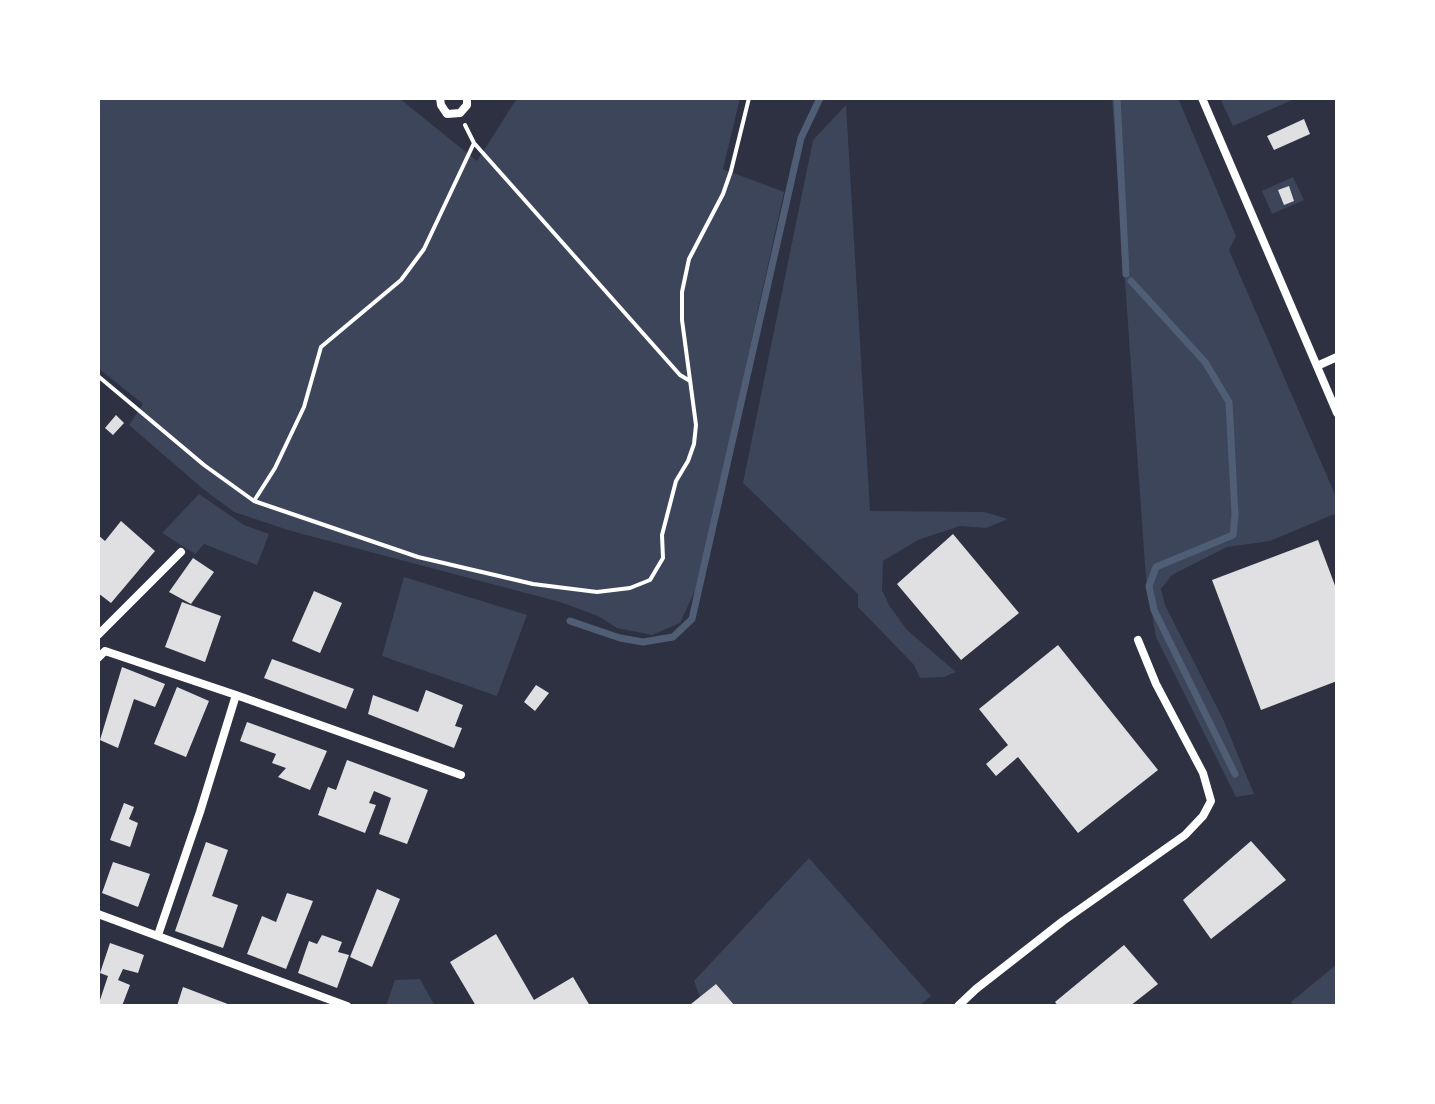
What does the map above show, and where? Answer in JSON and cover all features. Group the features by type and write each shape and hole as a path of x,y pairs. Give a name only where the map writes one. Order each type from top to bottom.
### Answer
{"street":[{"path":"440,98 447,114 460,113 467,105 467,98"},
{"path":"1202,98 1337,413"},
{"path":"1317,366 1337,357"},
{"path":"181,552 98,637 102,655 236,695 461,775"},
{"path":"958,1006 1063,921 1185,835 1203,816 1211,801 1203,773 1156,684 1138,640"},
{"path":"158,935 236,695"},
{"path":"98,914 347,1006"},
{"path":"969,1006 976,989"}],"path":[{"path":"98,376 204,465 254,501 418,557 505,577 597,592 630,588 650,580 663,558 662,535 666,511 694,444 696,425 682,320 682,292 689,259 723,194 731,171 749,98"},
{"path":"460,113 474,143 680,375 690,381"},
{"path":"254,501 275,468 304,407 321,347 401,280 424,249 474,143"}],"shaded area":[{"path":"98,98 399,98 477,161 517,98 740,98 723,169 784,192 706,547 695,591 680,623 652,635 617,628 598,616 560,602 291,531 234,512 129,425 143,404 98,368"},
{"path":"1112,98 1178,98 1236,236 1229,250 1337,499 1337,513 1270,541 1227,547 1172,575 1161,589 1165,605 1223,719 1254,794 1236,797 1156,637 1146,579"},
{"path":"1220,98 1297,98 1233,126"},
{"path":"846,105 870,511 984,512 1008,519 986,528 960,526 918,540 883,561 882,590 889,605 907,630 956,672 944,677 920,678 914,665 858,607 858,594 743,483 813,140"},
{"path":"1293,177 1304,200 1272,214 1262,191"},
{"path":"199,494 244,525 269,534 257,565 204,544 195,554 162,533"},
{"path":"404,577 527,615 497,696 382,656"},
{"path":"809,858 931,996 919,1006 735,1006 716,984 700,997 694,981"},
{"path":"1337,964 1337,1006 1294,1006 1291,1002"},
{"path":"420,979 435,1006 386,1006 395,980"}],"building":[{"path":"1304,119 1310,134 1274,150 1267,136"},
{"path":"1289,186 1294,201 1284,205 1278,190"},
{"path":"116,415 124,423 113,435 105,428"},
{"path":"121,521 155,551 111,603 98,593 98,535 105,541"},
{"path":"953,534 1019,613 961,660 897,584"},
{"path":"1318,540 1337,591 1337,681 1261,710 1212,580"},
{"path":"193,558 214,572 191,604 169,592"},
{"path":"314,591 342,603 320,653 292,641"},
{"path":"182,602 221,616 205,662 165,647"},
{"path":"1058,645 1158,770 1078,833 1018,757 996,776 986,764 1008,745 979,709"},
{"path":"272,659 354,689 346,709 264,678"},
{"path":"122,667 165,684 155,707 134,699 118,748 100,740"},
{"path":"536,685 549,693 535,711 524,702"},
{"path":"177,687 209,701 186,757 154,744"},
{"path":"426,690 463,705 455,726 462,728 454,748 368,714 373,695 418,712"},
{"path":"247,722 327,751 310,790 278,777 286,768 272,763 276,754 240,741"},
{"path":"347,760 428,790 407,844 379,834 391,798 374,791 369,803 376,805 365,833 318,815 328,787 336,790"},
{"path":"124,803 134,807 129,819 138,823 130,847 110,840"},
{"path":"1251,841 1286,880 1211,939 1183,900"},
{"path":"206,842 228,850 212,896 238,905 223,948 175,931"},
{"path":"113,862 150,874 138,907 102,893"},
{"path":"377,889 400,899 372,967 350,957"},
{"path":"287,893 313,901 286,969 247,954 262,916 276,922"},
{"path":"496,934 534,1000 573,977 590,1006 476,1006 450,962"},
{"path":"322,935 342,942 338,952 349,955 337,988 298,973 309,941 317,944"},
{"path":"110,943 144,955 138,973 123,969 118,980 130,985 122,1006 98,1006 108,976 100,973"},
{"path":"1124,945 1158,984 1130,1006 1058,1006 1055,1002"},
{"path":"716,984 735,1006 691,1004"},
{"path":"183,987 233,1006 177,1006"}],"waterway":[{"path":"570,621 620,638 643,642 673,637 692,619 801,138 820,98"},
{"path":"1117,98 1126,274"},
{"path":"1131,281 1205,362 1229,402 1235,515 1233,535 1156,567 1149,586 1154,610 1235,774"}]}
